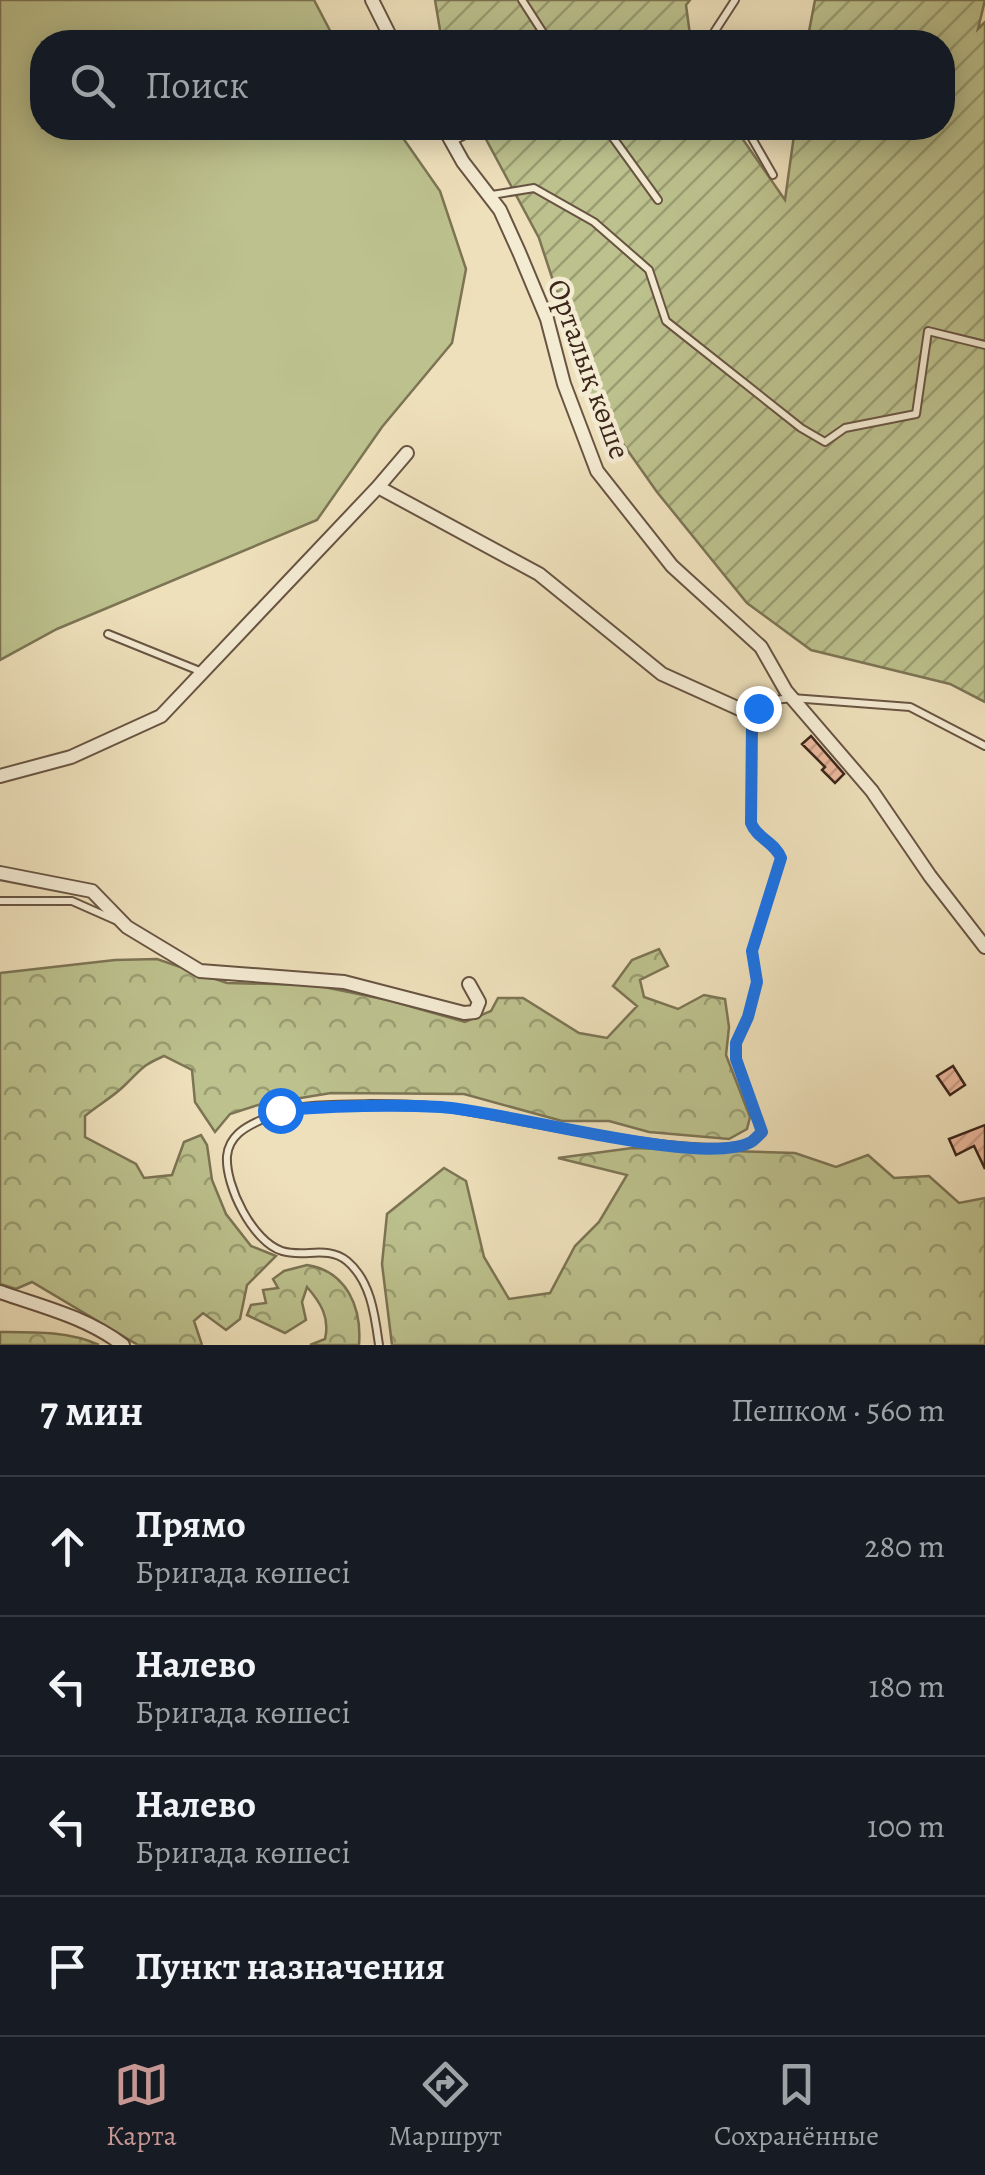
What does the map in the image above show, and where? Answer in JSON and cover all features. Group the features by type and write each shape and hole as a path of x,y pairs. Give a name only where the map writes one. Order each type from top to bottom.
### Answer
{"street":[{"path":"372,0 387,30"},
{"name":"Орталық көше","path":"452,142 500,210 547,319 564,384 597,471 672,566 761,647 792,698 872,791 985,948"},
{"path":"0,776 72,757 161,716 407,453"},
{"path":"378,487 538,574 662,674 753,715"},
{"path":"0,873 92,891 127,927 200,971 344,982 464,1013 475,1012 479,1002 468,984"},
{"path":"0,1292 68,1314 123,1345"}],"lane":[{"path":"522,0 541,30"},
{"path":"716,30 735,0"},
{"path":"452,142 456,140"},
{"path":"615,140 658,200"},
{"path":"753,140 773,175"},
{"path":"490,195 534,188 594,222 650,270 666,321 801,428 825,442 845,428 916,414 928,331 985,346"},
{"path":"108,634 203,672"},
{"path":"380,1345 368,1292 346,1261 327,1251 304,1254 279,1250 250,1223 233,1194 229,1174 227,1154 239,1130 280,1110 342,1106 444,1108 674,1146 726,1148 752,1142 762,1132 736,1059 736,1043 757,982 752,951 756,933 781,858 777,849 755,833 751,823 753,715 766,703 792,698 910,707 985,746"},
{"path":"0,901 72,901 127,927"}],"green space":[{"path":"0,0 314,0 330,30 30,30 30,140 404,140 440,191 466,269 452,343 382,427 317,520 57,629 0,660"},
{"path":"435,0 690,0 686,5 689,30 440,30"},
{"path":"815,0 985,0 978,29 985,22 985,702 950,684 811,650 747,603 657,492 592,400 539,238 486,140 743,140 785,200 793,140 955,140 955,30 809,30"},
{"path":"659,949 668,966 640,980 644,997 678,1009 704,995 725,999 729,1027 726,1055 750,1117 747,1129 729,1139 649,1132 609,1121 562,1121 464,1094 331,1093 258,1105 230,1114 215,1132 195,1102 192,1070 164,1056 146,1065 85,1116 85,1137 136,1164 144,1178 172,1175 184,1142 201,1135 207,1145 212,1180 226,1214 251,1246 276,1256 247,1285 240,1319 226,1330 203,1313 194,1321 202,1345 138,1345 32,1282 16,1289 0,1284 0,973 157,959 227,983 314,985 388,1000 465,1022 491,1011 498,998 523,998 579,1033 607,1038 637,1006 613,986 632,960"},
{"path":"632,1148 795,1153 836,1167 868,1155 894,1178 929,1176 959,1203 985,1198 985,1345 392,1345 382,1264 387,1214 444,1168 466,1181 484,1257 509,1299 550,1293 575,1246 599,1222 627,1175 558,1158"},
{"path":"307,1265 332,1275 349,1293 358,1318 359,1345 310,1345 325,1339 326,1324 320,1305 307,1287 302,1302 306,1320 285,1333 247,1315 251,1305 266,1303 263,1290 278,1288 273,1279 284,1271"},
{"path":"0,1332 63,1335 99,1345 0,1345"}],"building":[{"path":"811,736 844,774 835,783 802,744"},
{"path":"953,1066 965,1085 950,1095 937,1076"},
{"path":"985,1125 985,1169 974,1146 956,1155 949,1139"}],"route":[{"path":"280,1110 342,1106 444,1108 674,1146 726,1148 752,1142 762,1132 736,1059 736,1043 757,982 752,951 760,916 781,858 777,849 755,833 751,823 752,724 758,708"}]}
